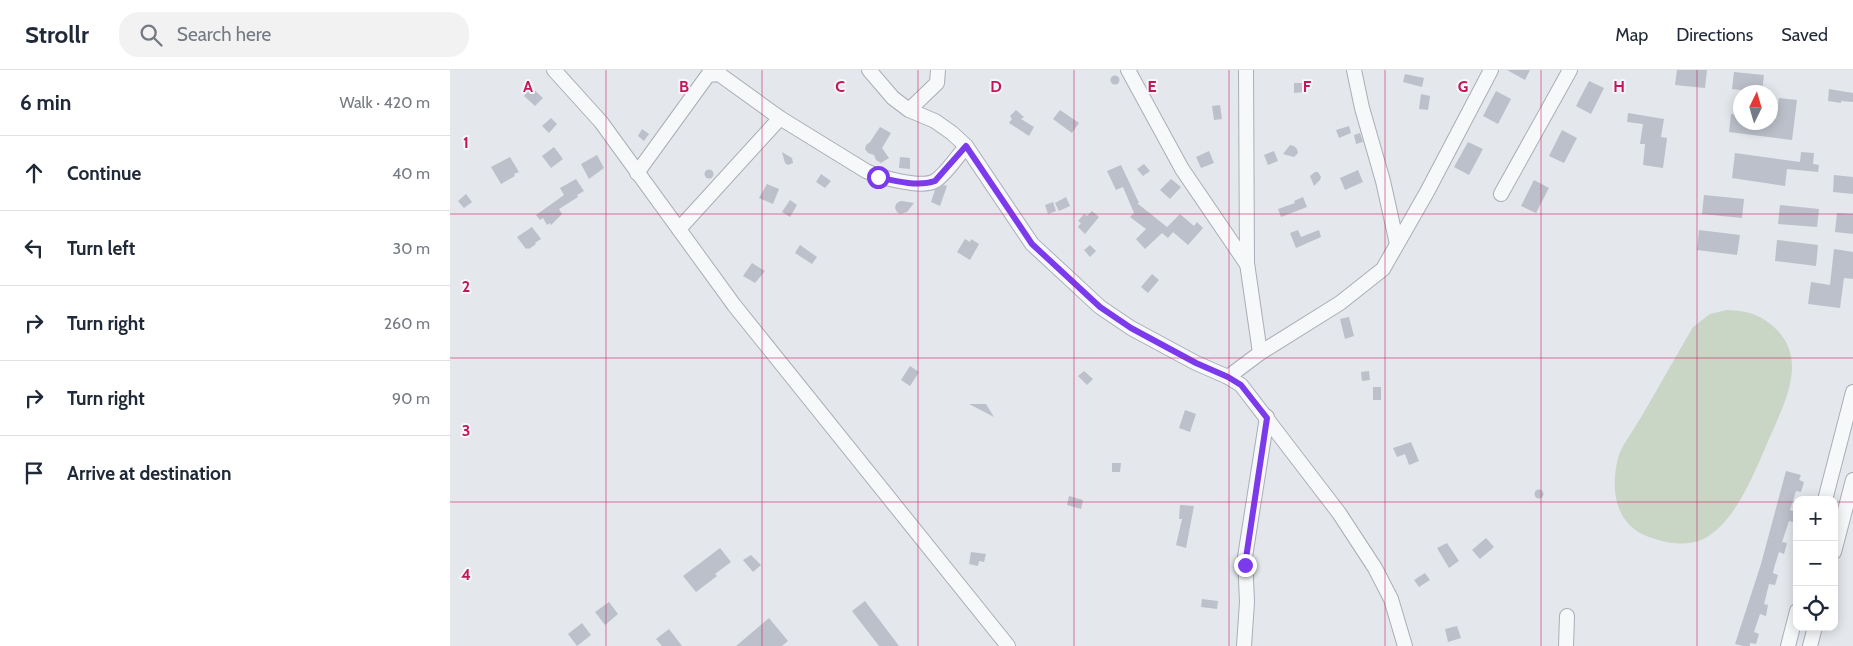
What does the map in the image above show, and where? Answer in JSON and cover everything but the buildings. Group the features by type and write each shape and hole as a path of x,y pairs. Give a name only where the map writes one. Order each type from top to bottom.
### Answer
{"street":[{"path":"554,70 601,122 734,305 1008,646"},
{"path":"869,70 893,98 909,110 935,121 966,146 1032,244 1100,307 1131,328 1241,385 1339,513 1375,568 1391,599 1405,646"},
{"path":"909,110 937,82 938,70"},
{"path":"1128,70 1182,169 1247,263"},
{"path":"1246,70 1247,263 1260,353"},
{"path":"1354,70 1362,108 1383,181 1398,244"},
{"path":"1228,377 1260,353 1340,303 1383,269 1492,70"},
{"path":"1501,194 1570,70"},
{"path":"637,173 708,75 719,74 780,118 878,177 896,181 929,183 935,181 966,146"},
{"path":"679,230 780,118"},
{"path":"1826,496 1853,392"},
{"path":"1244,646 1247,602 1245,557 1267,418"},
{"path":"1837,541 1853,480"},
{"path":"1566,646 1567,616"},
{"path":"1788,646 1793,627"},
{"path":"1810,646 1814,631"}],"green space":[{"path":"1727,310 1747,312 1759,316 1775,328 1786,341 1791,356 1792,371 1785,401 1750,482 1736,507 1719,527 1703,539 1688,543 1672,543 1649,537 1629,524 1622,515 1618,505 1615,494 1615,482 1618,458 1693,327 1710,314"}],"route":[{"path":"878,177 896,181 929,183 935,181 966,146 1032,244 1100,307 1131,328 1241,385 1267,418 1245,565"}]}
